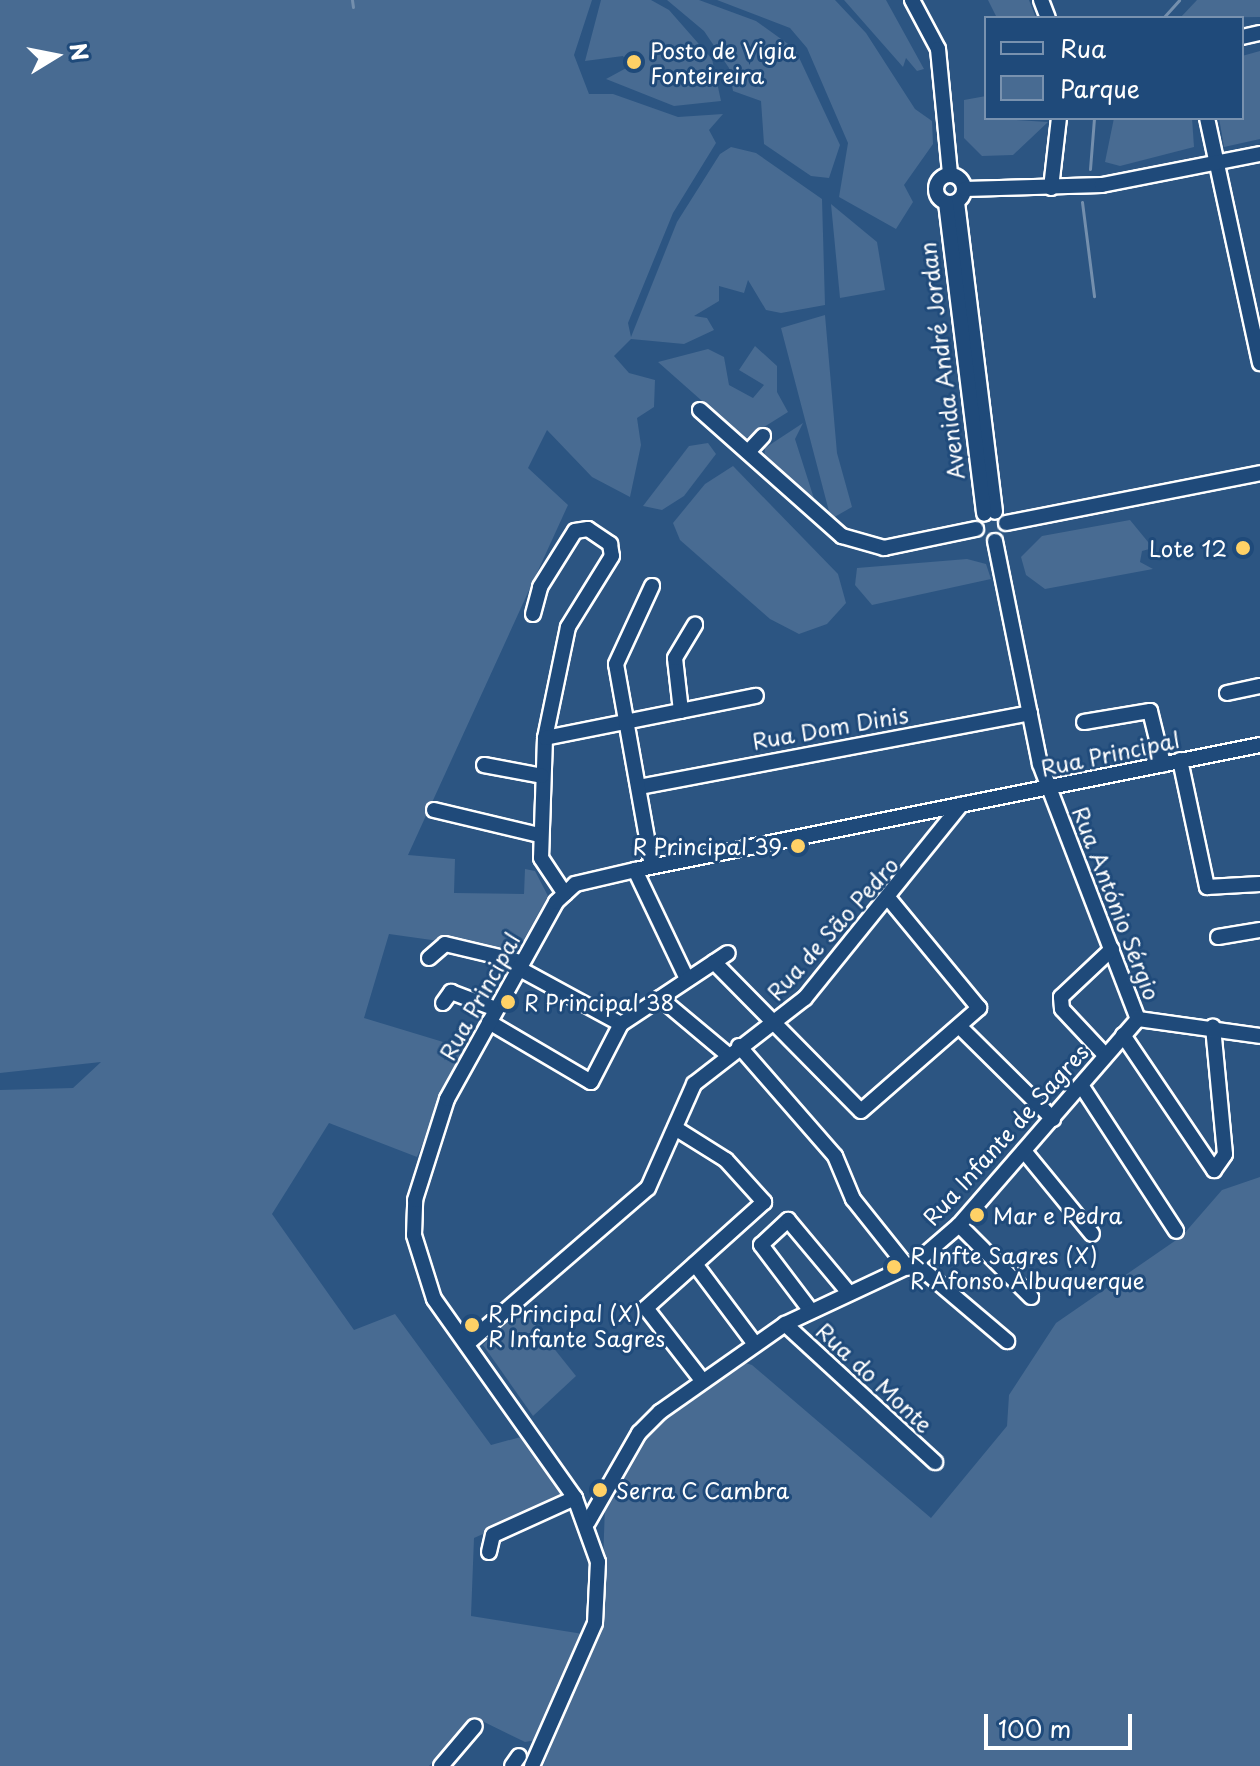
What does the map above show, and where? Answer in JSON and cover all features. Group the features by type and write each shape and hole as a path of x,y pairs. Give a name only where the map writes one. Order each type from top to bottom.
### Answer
{"street":[{"path":"912,0 938,49 950,174 956,198 1051,188 1260,154"},
{"path":"1051,188 1059,120"},
{"path":"1207,120 1253,302 1260,363"},
{"name":"Avenida André Jordan","path":"950,174 937,184 956,198 995,516"},
{"path":"700,410 824,524 884,548 976,529 995,516 1260,473"},
{"path":"748,452 763,436"},
{"path":"995,516 995,541"},
{"path":"533,614 540,587 575,531 588,529 610,544 612,556 568,627 545,738 539,835 541,858 565,894"},
{"path":"976,529 995,541"},
{"name":"Rua António Sérgio","path":"995,541 1040,764 1138,1019"},
{"path":"652,586 616,664 652,866"},
{"path":"681,711 675,658 695,625"},
{"path":"1227,693 1260,686"},
{"path":"545,738 756,696"},
{"path":"1084,722 1150,711 1163,764"},
{"name":"Rua Dom Dinis","path":"639,787 1030,713"},
{"name":"Rua Principal","path":"532,1766 598,1606 588,1522 575,1498 434,1299 422,1267 415,1200 447,1099 519,965 565,894 575,884 652,866 1260,745"},
{"path":"1180,760 1207,887 1260,884"},
{"path":"1020,794 1040,764"},
{"path":"484,765 542,776"},
{"name":"Rua de São Pedro","path":"467,1344 648,1188 694,1084 733,1050 777,1021 889,899 961,805"},
{"path":"434,810 539,835"},
{"path":"635,870 687,979"},
{"path":"714,962 777,1021 861,1111 979,1008 889,899"},
{"path":"1218,937 1260,930"},
{"path":"429,958 445,944 519,965 621,1024"},
{"path":"1105,1055 1062,1009 1061,997 1112,949"},
{"path":"443,1003 451,992 493,1015 591,1082 621,1024 728,953"},
{"path":"660,998 733,1050 835,1156 853,1199 911,1266 1007,1341"},
{"path":"1138,1019 1213,1027 1260,1036"},
{"name":"Rua Infante de Sagres","path":"588,1522 639,1433 701,1379 754,1343 811,1311 911,1266 959,1225 1138,1019"},
{"path":"960,1027 1053,1119"},
{"path":"1123,1035 1214,1170 1225,1154 1213,1027"},
{"path":"1081,1085 1176,1231"},
{"path":"675,1128 726,1160 764,1202 646,1308 701,1379"},
{"path":"1024,1151 1092,1234"},
{"path":"811,1311 761,1245 788,1220 849,1293"},
{"path":"959,1225 1031,1297"},
{"path":"695,1264 754,1343"},
{"name":"Rua do Monte","path":"785,1324 935,1462"},
{"path":"489,1552 493,1535 575,1498"},
{"path":"441,1766 475,1726"}],"green space":[{"path":"0,0 592,0 574,55 589,94 613,94 678,117 723,114 709,130 716,143 673,213 628,323 631,337 677,222 720,154 731,147 756,153 822,199 825,305 781,313 766,310 748,280 744,293 719,286 719,301 694,316 707,318 714,330 684,344 631,339 614,356 629,373 655,380 654,407 637,418 641,445 630,497 592,477 547,430 528,468 568,505 408,855 455,859 454,893 524,894 525,869 535,871 548,896 517,952 389,934 364,1018 463,1048 417,1157 329,1123 272,1214 354,1330 395,1314 491,1445 528,1435 565,1497 474,1538 471,1616 583,1634 536,1740 525,1742 476,1718 429,1766 0,1766 0,1090 73,1088 101,1062 0,1073"},
{"path":"601,0 651,0 669,10 712,59 721,101 674,106 606,79 630,66 623,56 585,61"},
{"path":"667,0 699,0 756,21 795,49 840,145 829,178 811,176 764,144 761,101 733,91 729,68 704,31"},
{"path":"717,0 835,0 866,33 915,109 932,121 933,144 904,185 913,202 896,229 839,197 848,143 807,48 790,28"},
{"path":"844,0 886,0 924,69 917,71 906,58 903,67"},
{"path":"988,0 1029,0 1035,16 996,16"},
{"path":"1197,0 1260,0 1260,17 1182,16"},
{"path":"1260,51 1260,139 1224,147 1219,120 1244,120 1244,55"},
{"path":"984,96 984,120 1048,122 1013,155 982,156 964,138 964,100"},
{"path":"1114,120 1192,120 1194,147 1120,166 1105,162"},
{"path":"831,204 877,242 885,290 840,298"},
{"path":"825,315 837,453 852,507 831,519 781,328"},
{"path":"755,346 777,366 777,392 788,412 745,439 658,362 708,349 724,357 729,385 753,398 764,385 739,370"},
{"path":"803,423 795,439 817,508 764,461 765,448"},
{"path":"708,443 716,454 684,496 662,510 643,506 689,446"},
{"path":"733,466 838,574 846,603 827,624 799,634 770,619 680,540 673,523 705,484"},
{"path":"1130,520 1153,548 1142,551 1140,562 1153,569 1045,589 1026,575 1021,557 1042,536"},
{"path":"967,559 986,564 991,579 872,605 855,585 857,568"},
{"path":"1260,1177 1260,1766 543,1766 601,1622 605,1505 641,1441 666,1413 739,1361 752,1365 931,1518 1007,1426 1009,1395 1056,1323 1182,1236 1222,1190"},
{"path":"520,1306 576,1376 533,1416 483,1345"}],"waterway":[{"path":"352,0 353,7"},
{"path":"1165,16 1179,0"},
{"path":"1090,169 1094,120"},
{"path":"1082,202 1094,296"}],"place":[{"name":"Posto de Vigia Fonteireira","path":"634,62"},
{"name":"Lote 12","path":"1243,548"},
{"name":"R Principal 39","path":"798,846"},
{"name":"R Principal 38","path":"508,1002"},
{"name":"Mar e Pedra","path":"977,1215"},
{"name":"R Infte Sagres (X) R Afonso Albuquerque","path":"894,1267"},
{"name":"R Principal (X) R Infante Sagres","path":"472,1325"},
{"name":"Serra C Cambra","path":"600,1490"}]}
